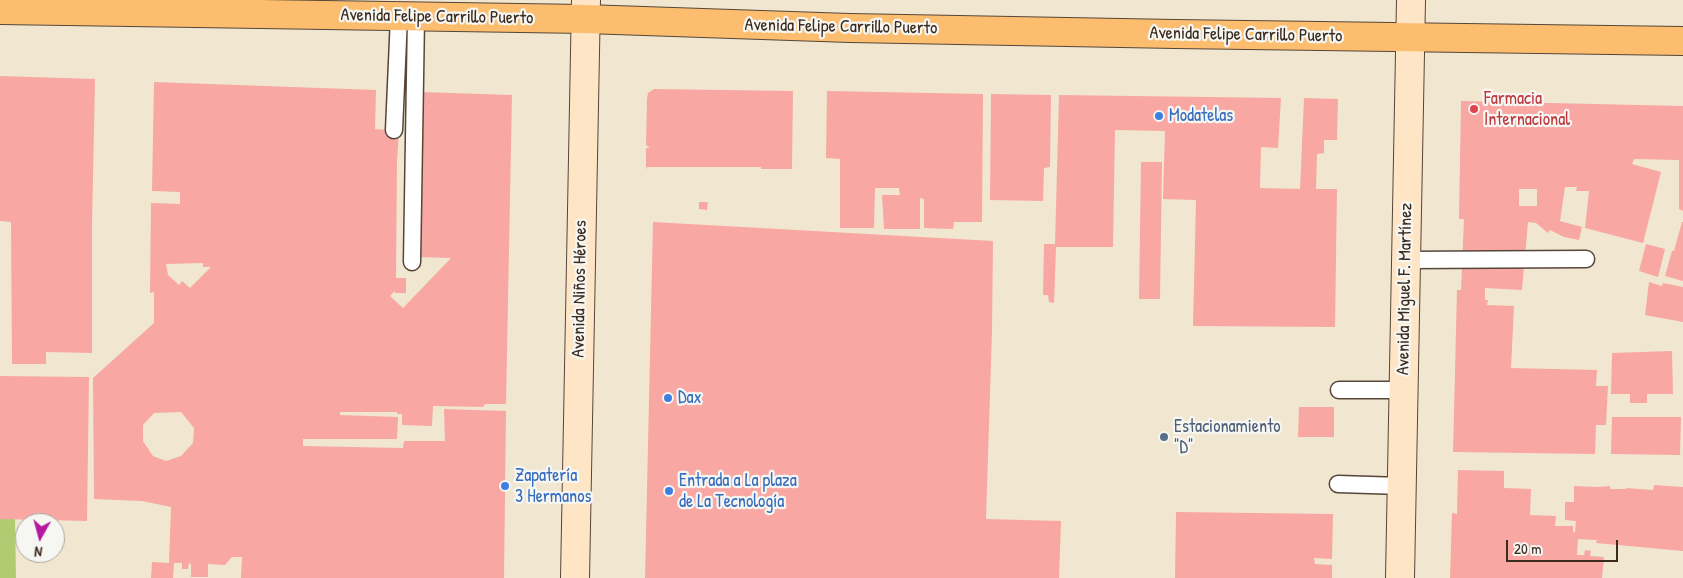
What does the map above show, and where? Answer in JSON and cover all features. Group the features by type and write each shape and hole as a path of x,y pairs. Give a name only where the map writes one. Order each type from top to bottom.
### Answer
{"main road":[{"name":"Avenida Miguel F. Martínez","path":"1400,578 1411,0"},
{"name":"Avenida Felipe Carrillo Puerto","path":"0,10 221,7 408,17 586,10 850,28 1683,41"},
{"name":"Avenida Niños Héroes","path":"574,578 586,10"}],"lane":[{"path":"394,130 408,17"},
{"path":"408,17 412,262"},
{"path":"1406,260 1586,259"},
{"path":"1339,390 1404,390"},
{"path":"1338,484 1402,486"}],"green space":[{"path":"0,519 15,519 16,578 0,578"}],"building":[{"path":"0,76 95,79 92,353 46,352 46,364 12,364 11,222 0,221"},
{"path":"154,82 376,90 375,129 399,131 396,278 406,278 406,293 395,293 395,291 390,296 403,308 451,258 417,257 421,92 512,95 506,404 485,404 483,407 433,406 432,426 402,425 402,414 397,414 397,412 340,412 340,415 398,417 397,439 303,439 303,446 403,448 404,441 445,441 444,409 506,411 504,578 241,578 242,557 232,557 225,565 208,564 208,577 191,577 191,564 189,563 188,569 182,569 182,563 174,563 173,578 151,578 152,562 169,563 171,507 142,501 94,499 93,378 154,323 154,292 150,293 151,203 180,204 180,192 152,191","holes":["203,263 203,267 211,267 190,288 182,281 179,285 168,275 166,264","181,412 194,428 193,443 181,456 166,461 153,456 143,441 143,425 154,413"]},
{"path":"654,89 793,91 792,169 761,169 761,167 647,167 646,170 646,148 650,148 646,145 647,99 648,93"},
{"path":"827,91 983,94 982,222 954,222 953,229 924,228 924,199 920,198 920,229 884,229 882,195 900,195 899,188 875,188 874,228 840,228 840,159 826,158"},
{"path":"991,94 1051,95 1050,167 1044,168 1043,201 990,200"},
{"path":"1059,95 1281,98 1278,148 1261,147 1260,188 1300,189 1304,98 1338,99 1337,140 1324,140 1324,153 1317,154 1316,189 1337,189 1335,327 1193,326 1196,200 1163,199 1165,131 1115,130 1113,247 1056,247 1054,303 1049,302 1048,295 1043,295 1044,244 1055,244"},
{"path":"1461,101 1683,106 1683,211 1679,209 1679,160 1634,159 1632,164 1661,172 1643,243 1585,228 1589,191 1576,191 1577,187 1565,187 1560,221 1582,227 1579,240 1564,237 1550,230 1548,233 1536,223 1528,222 1522,290 1485,288 1485,300 1488,300 1487,305 1514,306 1511,368 1597,370 1596,386 1608,386 1606,425 1596,425 1595,454 1453,452 1457,290 1461,290 1464,219 1459,219","holes":["1519,189 1537,189 1537,206 1519,206"]},
{"path":"1141,162 1162,162 1160,299 1139,299"},
{"path":"699,202 708,202 707,210 699,209"},
{"path":"653,222 993,241 986,519 1061,521 1059,578 645,578"},
{"path":"1683,222 1683,281 1665,276"},
{"path":"1646,244 1665,249 1658,277 1639,271"},
{"path":"1649,282 1662,286 1663,283 1683,287 1683,322 1645,315"},
{"path":"1672,351 1673,394 1647,394 1647,403 1630,403 1630,394 1611,394 1612,353"},
{"path":"0,376 89,377 87,521 65,520 65,513 15,513 15,519 0,519"},
{"path":"1299,407 1334,407 1334,437 1298,437"},
{"path":"1612,417 1681,417 1680,455 1611,454"},
{"path":"1458,470 1504,471 1504,488 1531,489 1530,515 1556,516 1555,526 1573,526 1573,532 1575,533 1576,521 1565,520 1565,502 1574,502 1574,486 1610,486 1610,489 1653,490 1654,485 1683,487 1683,551 1596,543 1597,540 1578,539 1577,555 1584,555 1585,550 1591,551 1590,556 1604,557 1602,578 1450,578 1452,513 1457,514"},
{"path":"1176,512 1333,514 1332,559 1314,558 1315,564 1332,565 1332,578 1175,578"}],"place":[{"name":"Farmacia Internacional","path":"1474,109"},
{"name":"Modatelas","path":"1159,116"},
{"name":"Dax","path":"668,398"},
{"name":"Estacionamiento \"D\"","path":"1164,437"},
{"name":"Zapatería 3 Hermanos","path":"505,486"},
{"name":"Entrada a La plaza de La Tecnología","path":"669,491"}]}
